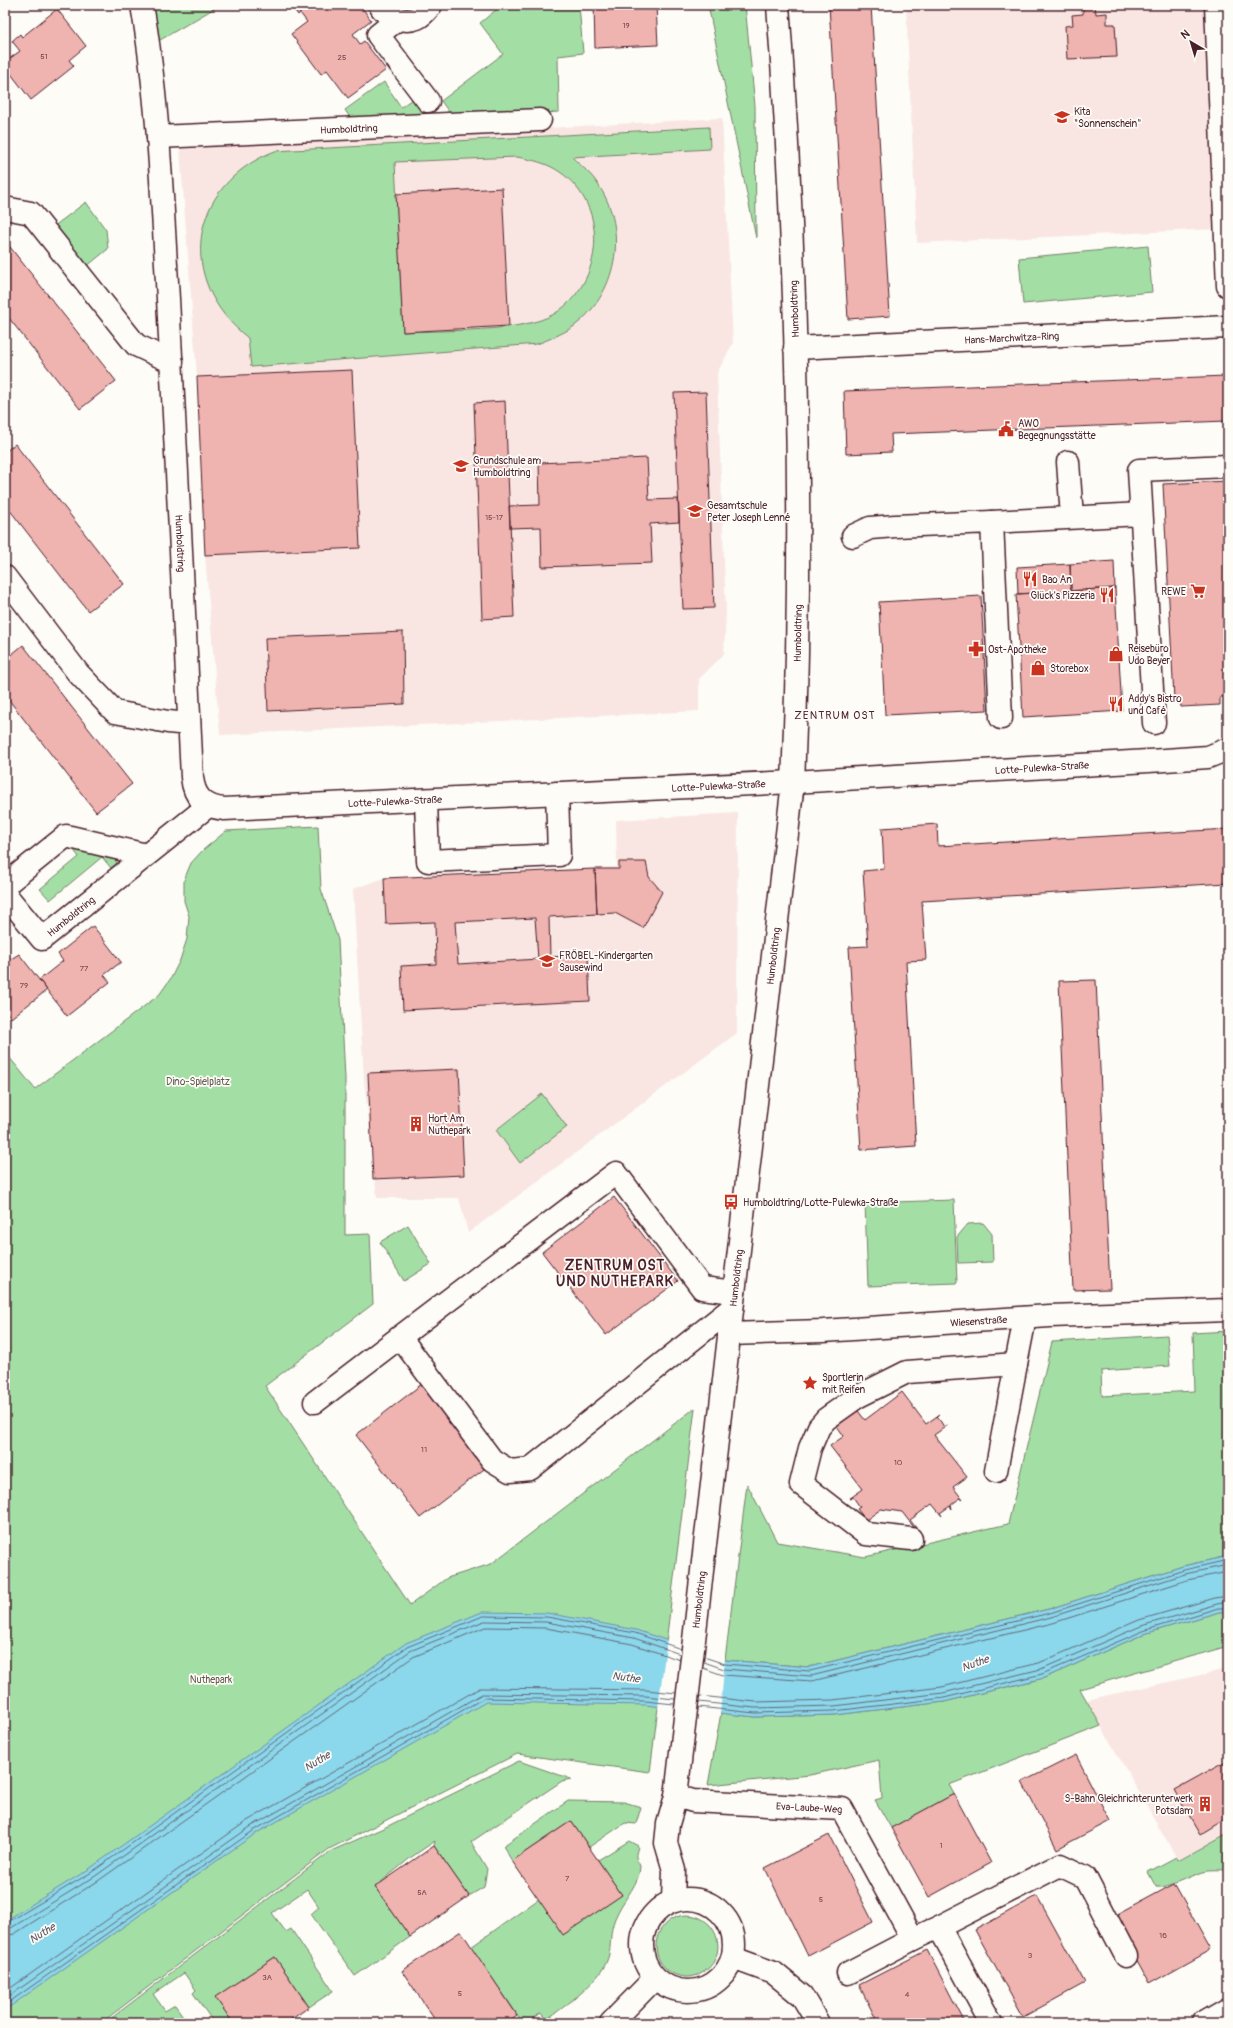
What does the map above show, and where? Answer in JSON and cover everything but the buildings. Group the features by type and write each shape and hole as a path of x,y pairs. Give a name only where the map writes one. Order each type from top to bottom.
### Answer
{"street":[{"name":"Humboldtring","path":"5,894 42,940 208,806 196,795 193,788 172,362 158,137 150,54 142,5"},
{"path":"380,5 382,10 398,19 417,18 431,5"},
{"name":"Humboldtring","path":"673,1901 674,1870 666,1843 668,1824 676,1796 693,1636 793,782 799,623 795,348 778,5"},
{"path":"1216,5 1228,286"},
{"path":"398,19 378,35 428,101"},
{"name":"Humboldtring","path":"158,137 540,120"},
{"path":"5,208 31,213 136,345 172,362"},
{"name":"Hans-Marchwitza-Ring","path":"795,348 1228,327"},
{"path":"1068,462 1072,518"},
{"path":"1154,723 1139,470 1228,466"},
{"path":"853,536 870,528 889,526 1141,514"},
{"path":"992,522 1001,718"},
{"path":"5,577 78,673 115,712 168,722 189,724"},
{"name":"Lotte-Pulewka-Straße","path":"208,806 224,809 793,782 1208,757 1228,749"},
{"path":"426,800 428,861 559,855 557,793"},
{"path":"5,885 66,836 146,855"},
{"path":"315,1402 616,1173 702,1288 733,1300 530,1469 510,1471 492,1460 400,1338"},
{"name":"Wiesenstraße","path":"729,1334 823,1331 1025,1318 1228,1310"},
{"path":"996,1471 1025,1318"},
{"path":"911,1539 866,1534 801,1484 810,1448 819,1427 826,1419 857,1397 907,1372 1016,1364"},
{"name":"Eva-Laube-Weg","path":"676,1796 693,1801 842,1809 913,1939"},
{"path":"848,1973 1060,1865 1085,1877 1126,1956"},
{"path":"687,1898 702,1900 715,1907 725,1917 732,1930 733,1958 726,1973 714,1984 699,1990 678,1990 668,1987 655,1978 646,1965 642,1950 642,1935 649,1920 659,1909 673,1901 687,1898"},
{"path":"939,1927 992,2023"},
{"path":"733,1958 774,1973 802,1996 818,2023"},
{"path":"611,2023 655,1978"},
{"path":"1204,2023 1228,2009"}],"shaded area":[{"name":"Kita \"Sonnenschein\"","path":"906,5 1207,5 1218,229 917,243"},
{"name":"Grundschule am Humboldtring","path":"722,118 733,343 717,373 726,612 724,654 699,679 699,711 220,735 205,555 197,377 180,149"},
{"name":"FRÖBEL-Kindergarten Sausewind","path":"738,813 737,1033 468,1233 459,1198 377,1198 364,1079 353,889 384,878 617,867 616,820"},
{"path":"1228,1669 1228,1833 1178,1860 1086,1700"}],"green space":[{"path":"149,5 220,5 155,43"},
{"path":"502,5 579,5 583,53 558,56 559,112 454,119 441,101 503,54 480,23"},
{"path":"708,5 745,5 755,106 756,238"},
{"path":"384,82 401,107 415,97 433,119 351,119 345,110"},
{"path":"709,127 710,149 572,157 586,170 599,186 608,204 614,223 616,242 614,261 600,298 588,314 573,327 560,334 537,344 251,367 248,338 225,315 209,290 202,263 202,236 209,210 224,187 246,166 275,151","holes":["517,157 545,164 560,172 576,187 587,205 593,224 594,244 591,265 583,284 571,300 554,314 523,325 503,328 403,332 395,162"]},
{"path":"86,202 106,230 108,249 86,267 53,227"},
{"path":"1148,246 1152,292 1023,304 1019,258"},
{"name":"Nuthepark","path":"318,826 321,889 338,940 345,1078 345,1235 370,1234 373,1304 265,1386 410,1605 447,1578 491,1564 695,1408 650,1772 517,1754 329,1849 101,2023 5,2023 5,1052 35,1089 159,995 171,978 180,960 187,939 189,916 184,901 184,880 191,863 203,850 226,831"},
{"path":"70,845 113,856 117,863 111,868 102,857 50,900 40,889 79,857"},
{"path":"542,1094 567,1127 520,1163 496,1130"},
{"path":"954,1200 957,1283 868,1286 865,1203"},
{"path":"983,1223 992,1234 993,1262 958,1263 957,1237 968,1224"},
{"path":"408,1225 431,1264 404,1281 380,1242"},
{"path":"1228,1331 1228,1556 1183,1566 1049,1609 809,1667 725,1660 747,1484 777,1542 865,1557 1008,1524 1052,1342 1167,1335 1170,1366 1101,1371 1102,1396 1195,1391 1193,1333"},
{"path":"1228,1611 1228,1646 1080,1689 1101,1726 949,1785 954,1794 891,1828 875,1800 882,1798 879,1760 810,1775 708,1785 721,1713 755,1717 834,1715 944,1702 1044,1678 1144,1634 1219,1612"},
{"path":"519,1761 571,1779 562,1781 471,1842 487,1869 484,1887 469,1896 434,1846 435,1841 410,1858 375,1887 410,1937 355,1976 311,1914 319,1907 307,1889 272,1913 286,1932 291,1929 333,1991 309,2007 275,1957 216,1997 233,2023 214,2023 193,1993 196,1990 184,1973 153,1994 165,2011 175,2005 188,2023 105,2023 331,1851 388,1826"},
{"path":"568,1801 624,1802 641,1807 636,1824 625,1823 589,1847 571,1821 512,1861 503,1846"},
{"path":"1228,1833 1228,1871 1206,1871 1166,1886 1156,1887 1148,1872 1176,1857 1178,1861"},
{"path":"629,1841 638,1846 636,1859 640,1866 639,1872 635,1885 615,1918 606,1964 600,1973 583,1991 546,2020 541,2013 527,2023 523,2023 471,1947 539,1899 622,1895 598,1860"},
{"path":"687,1915 699,1917 709,1924 716,1934 718,1946 716,1958 709,1968 699,1975 687,1977 675,1975 665,1968 658,1958 656,1946 658,1934 665,1924 675,1917"}],"water":[{"name":"Nuthe","path":"1228,1556 1228,1611 1219,1612 1144,1634 1044,1678 944,1702 835,1715 755,1717 645,1705 486,1702 255,1834 5,2010 5,1921 89,1869 406,1643 482,1612 547,1613 636,1630 725,1660 809,1667 1049,1609 1183,1566"}],"pier":[{"path":"667,1638 725,1658 720,1715 658,1709"}],"place":[{"name":"Kita \"Sonnenschein\"","path":"1062,117"},
{"name":"AWO Begegnungsstätte","path":"1006,429"},
{"name":"Grundschule am Humboldtring","path":"461,466"},
{"name":"Gesamtschule Peter Joseph Lenné","path":"695,511"},
{"name":"Bao An","path":"1030,579"},
{"name":"REWE","path":"1198,591"},
{"name":"Glück's Pizzeria","path":"1107,595"},
{"name":"Ost-Apotheke","path":"976,649"},
{"name":"Reisebüro Udo Beyer","path":"1116,654"},
{"name":"Storebox","path":"1038,668"},
{"name":"Addy's Bistro und Café","path":"1116,704"},
{"name":"FRÖBEL-Kindergarten Sausewind","path":"547,961"},
{"name":"Hort Am Nuthepark","path":"416,1124"},
{"name":"Humboldtring/Lotte-Pulewka-Straße","path":"731,1202"},
{"name":"Sportlerin mit Reifen","path":"810,1383"},
{"name":"S-Bahn Gleichrichterunterwerk Potsdam","path":"1205,1804"}],"district":[{"name":"ZENTRUM OST","path":"835,715"},
{"name":"ZENTRUM OST UND NUTHEPARK","path":"615,1274"}],"park label":[{"name":"Dino-Spielplatz","path":"198,1081"}]}
